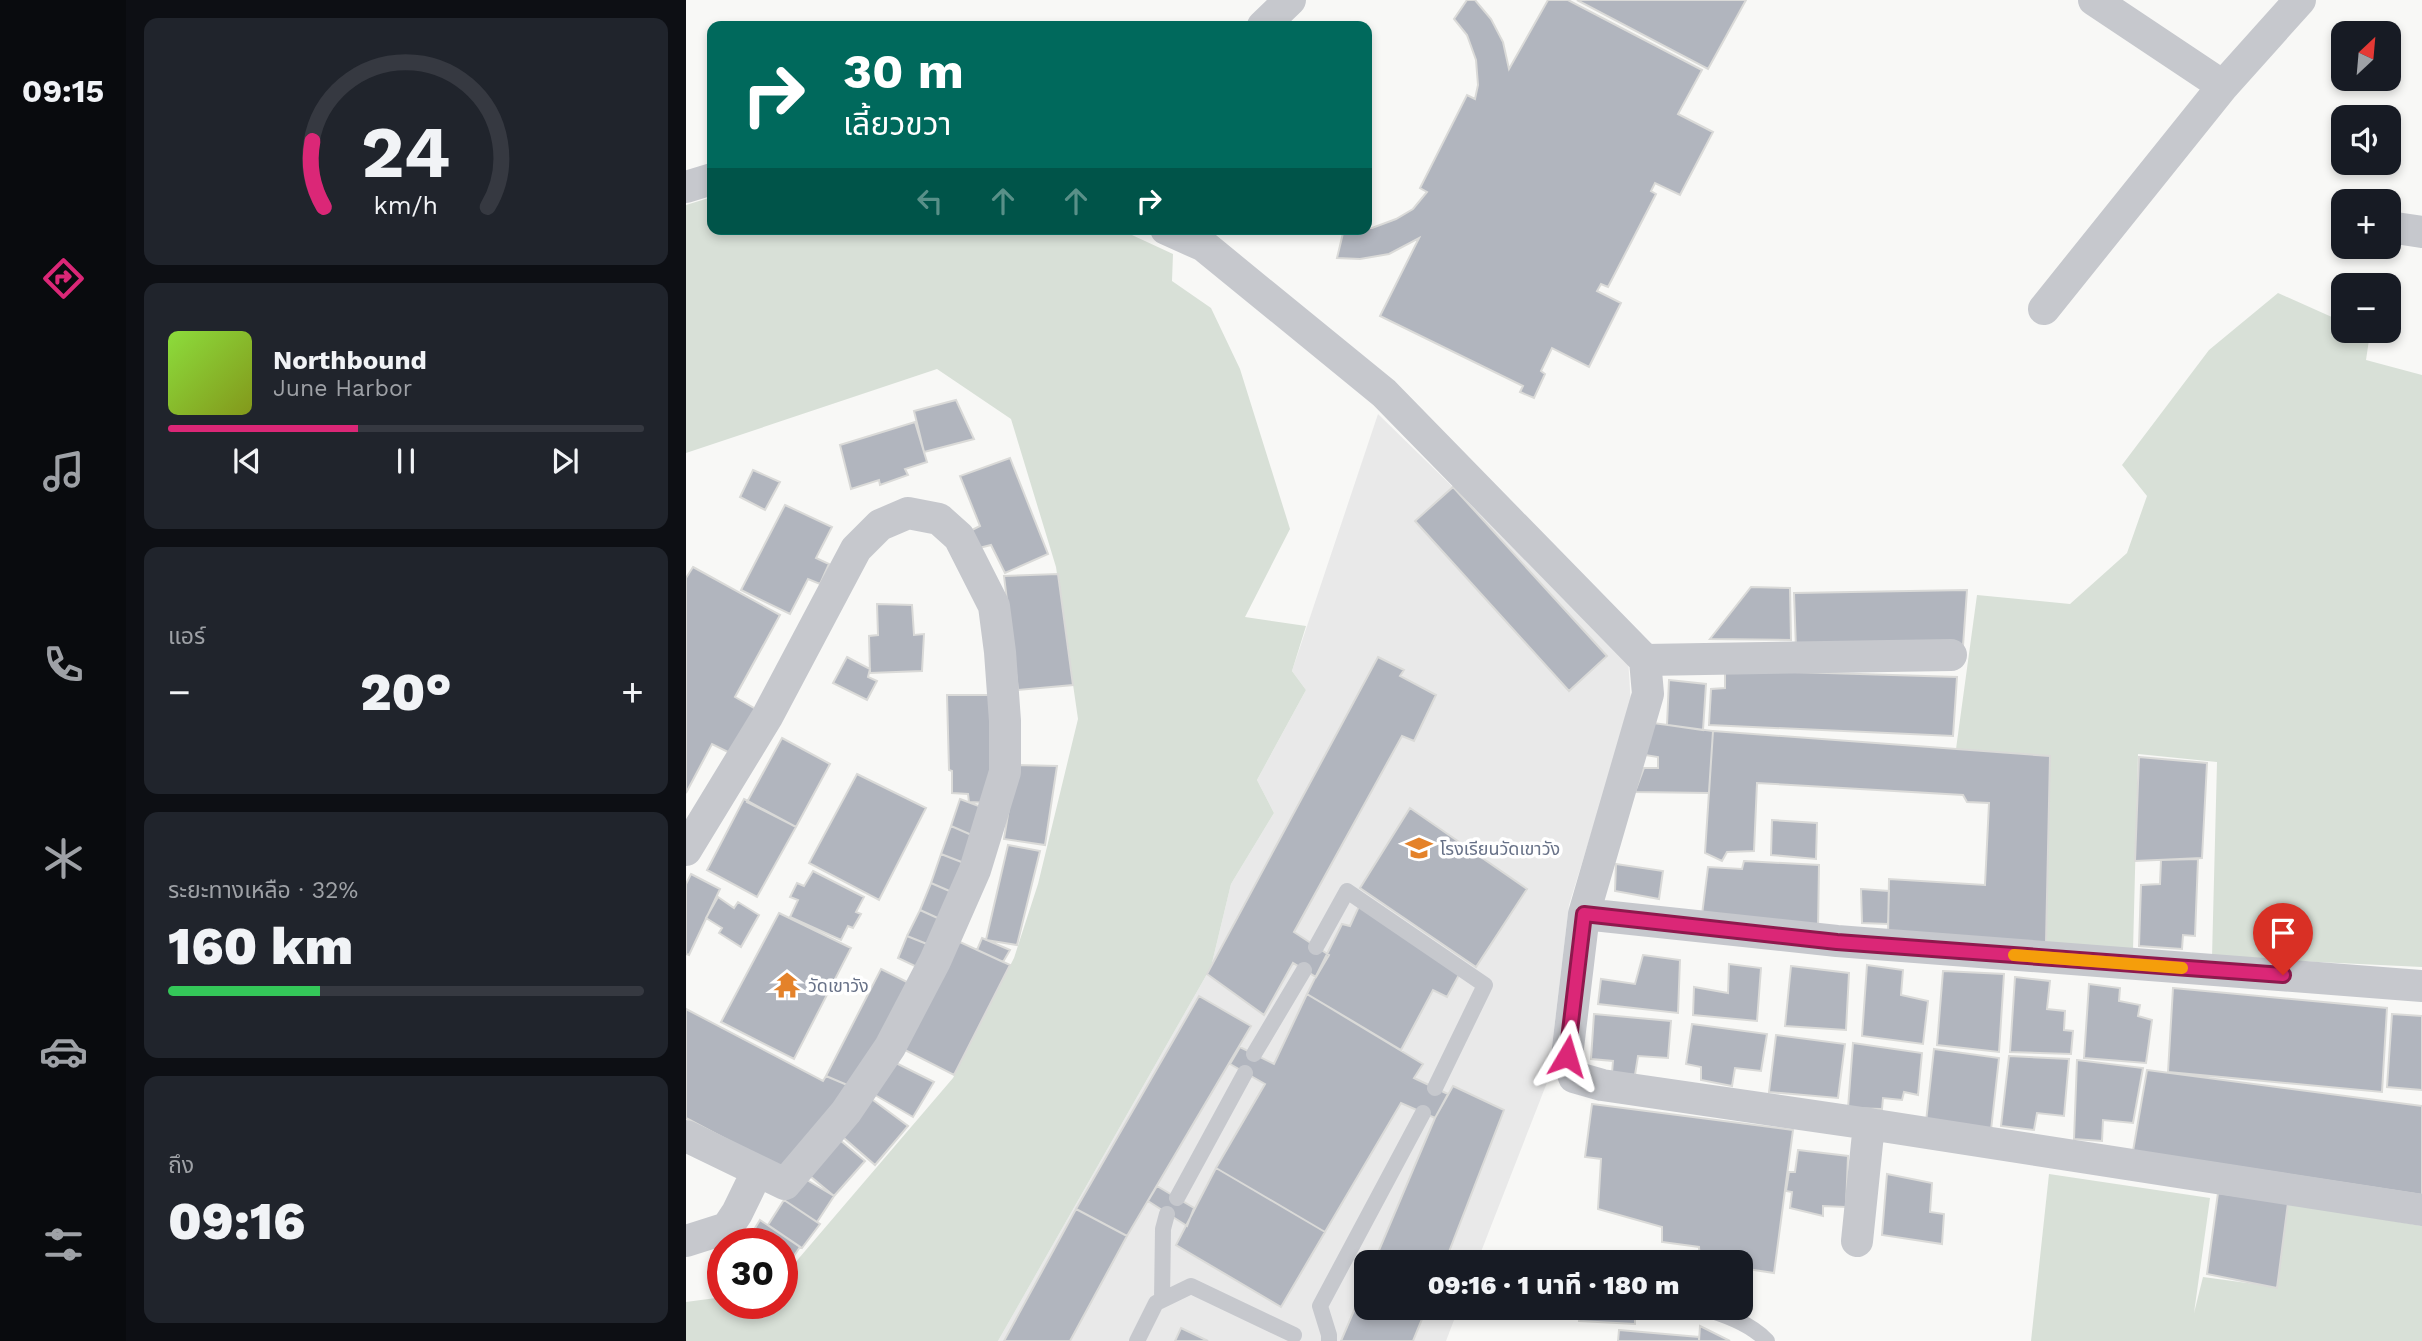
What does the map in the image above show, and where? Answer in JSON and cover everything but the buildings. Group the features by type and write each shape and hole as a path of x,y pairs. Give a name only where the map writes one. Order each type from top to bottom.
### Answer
{"street":[{"path":"1268,21 1290,0"},
{"path":"2094,0 2223,86"},
{"path":"2044,309 2223,86 2300,0"},
{"path":"686,187 707,181"},
{"path":"2401,229 2422,232"},
{"path":"1210,238 1384,393 1644,660 1648,694 1584,914 1567,1056 1574,1077 1602,1085 2422,1210"},
{"path":"686,850 767,717 856,549 880,525 908,513 939,519 959,537 994,606 1000,652 1005,721 1005,772 975,870 935,961 890,1047 846,1112 785,1184 686,1136"},
{"path":"1644,660 1951,655"},
{"path":"1584,914 1837,942 2422,986"},
{"path":"1857,1241 1869,1124"},
{"path":"686,1241 727,1228 757,1172"}],"lane":[{"path":"1316,947 1347,891 1485,985 1435,1088"},
{"path":"1254,1054 1304,970"},
{"path":"1177,1198 1245,1073"},
{"path":"1329,1341 1321,1307 1423,1113"},
{"path":"1162,1300 1163,1229 1167,1214"},
{"path":"1137,1341 1156,1303 1191,1286 1294,1335"},
{"path":"1736,1320 1767,1341"}],"shaded area":[{"path":"707,199 707,235 1132,235 1173,254 1172,281 1211,308 1240,369 1290,529 1245,617 1306,626 1292,671 1306,690 1257,780 1274,813 1231,884 1211,967 998,1341 686,1341 686,1302 707,1299 707,1319 798,1319 798,1259 953,1078 1014,958 1038,884 1078,719 1056,567 1011,419 937,369 686,453 686,205"},
{"path":"2278,293 2331,317 2331,343 2369,343 2366,360 2422,375 2422,967 2212,957 2217,762 2138,754 2133,951 2046,943 2050,756 1956,749 1977,595 2070,604 2127,553 2147,496 2122,465 2209,350"},
{"name":"โรงเรียนวัดเขาวัง","path":"1378,414 1628,658 1631,705 1569,905 1548,1080 1482,1250 1354,1250 1354,1320 1454,1320 1446,1341 998,1341 1211,967 1231,884 1274,813 1257,780 1306,690 1292,671"},
{"path":"2049,1174 2210,1198 2194,1313 2203,1277 2277,1287 2288,1203 2422,1226 2422,1341 2031,1341"}],"slow traffic":[{"path":"2014,955 2182,968"}],"place":[{"name":"โรงเรียนวัดเขาวัง","path":"1419,848"},
{"name":"วัดเขาวัง","path":"787,985"}],"route":[{"path":"1567,1056 1584,914 1837,942 2283,975"}]}
